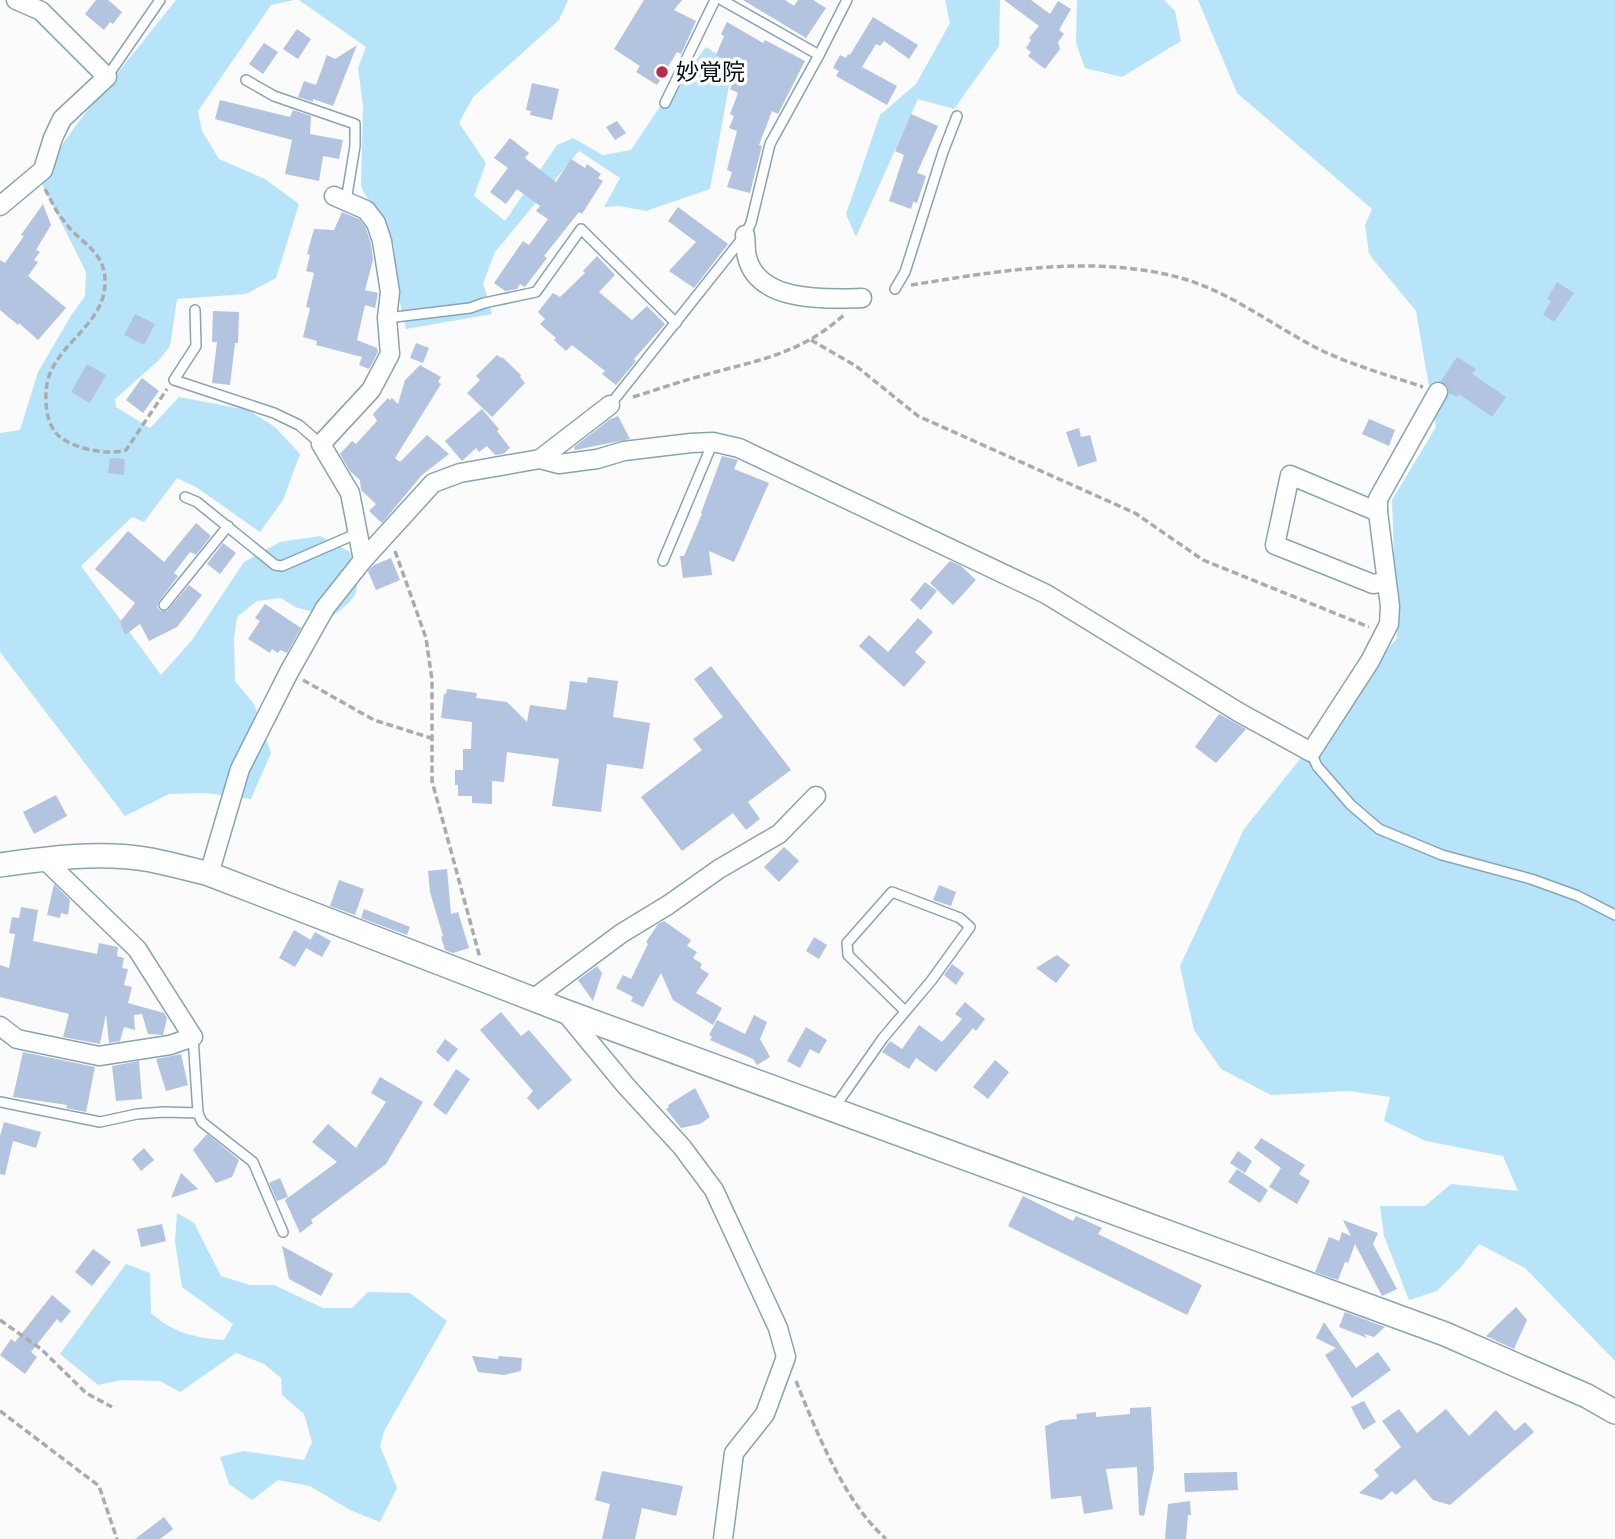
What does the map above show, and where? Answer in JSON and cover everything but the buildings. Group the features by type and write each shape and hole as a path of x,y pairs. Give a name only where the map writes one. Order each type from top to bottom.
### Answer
{"street":[{"path":"0,206 43,170 62,119 107,77 41,11 16,0"},
{"path":"340,198 366,210 376,223 382,241 390,292 387,318 390,354 371,390 321,444 350,493 363,560"},
{"path":"746,235 747,258 758,278 775,289 802,297 862,298"},
{"path":"209,874 240,769 325,608 363,560 433,483 460,473 540,459 559,464 597,459 624,451 713,442 739,448 1046,594 1240,713 1311,752 1370,661 1389,624 1390,606 1378,499 1438,392"},
{"path":"540,459 610,405"},
{"path":"1378,512 1290,475 1275,545 1373,584 1386,582"},
{"path":"533,999 622,933 719,869 779,834 816,796"},
{"path":"0,865 100,856 150,860 209,874 533,999 1446,1334 1587,1396 1615,1412"},
{"path":"0,1026 17,1039 99,1056 170,1045 193,1037 137,949 44,859"},
{"path":"564,1010 626,1086 682,1147 714,1190 778,1328 786,1357 765,1414 734,1453 723,1539"}],"lane":[{"path":"107,77 160,0"},
{"path":"664,103 715,0"},
{"path":"722,0 819,55"},
{"path":"610,405 746,235 770,144 846,0"},
{"path":"246,80 274,96 355,124 355,146 340,198"},
{"path":"895,289 905,272 957,116"},
{"path":"387,318 470,308 536,292 581,229 677,323"},
{"path":"195,310 194,353 174,380 274,413 299,425 321,444"},
{"path":"663,561 713,442"},
{"path":"185,497 197,502 275,565 282,566 358,533"},
{"path":"164,605 228,526"},
{"path":"1311,752 1317,766 1351,806 1379,829 1442,855 1531,879 1578,896 1615,915"},
{"path":"834,1108 883,1038 931,981 970,927 960,918 892,891 846,943 848,955 905,1011"},
{"path":"193,1037 198,1113 202,1122 253,1162 283,1232"},
{"path":"0,1102 100,1122 137,1114 198,1113"}],"path":[{"path":"37,175 64,223 95,250 103,263 105,281 102,301 96,314 59,356 49,376 45,396 51,425 56,434 78,447 102,451 126,450 174,380"},
{"path":"895,289 984,273 1080,265 1116,266 1180,278 1213,289 1328,353 1438,392"},
{"path":"610,405 701,376 768,359 811,340 830,328 862,298"},
{"path":"811,340 856,366 918,416 1135,513 1203,560 1385,634"},
{"path":"387,533 426,638 432,680 432,781 486,981"},
{"path":"289,672 373,720 431,738"},
{"path":"0,1320 41,1349 86,1393 112,1407"},
{"path":"786,1357 816,1431 872,1527 886,1539"},
{"path":"0,1411 99,1486 117,1539"}],"shaded area":[{"path":"176,0 294,0 271,5 198,111 202,131 219,159 265,179 299,204 276,278 246,294 177,299 170,346 158,361 115,399 116,407 150,428 179,397 248,410 275,427 300,454 283,500 260,532 196,487 177,478 144,522 132,517 81,566 161,675 192,640 244,562 280,542 320,536 350,552 357,589 349,602 331,617 295,607 281,598 257,601 237,617 234,638 235,681 254,704 271,753 251,799 206,793 169,794 125,816 0,652 0,433 20,430 38,372 85,296 86,272 42,184 64,142 80,120"},
{"path":"299,0 568,0 559,20 473,97 459,123 486,163 474,196 505,221 557,145 573,138 603,155 631,150 706,47 733,64 710,189 646,211 619,206 604,207 620,178 579,151 495,252 483,283 492,314 406,329 397,290 394,244 361,187 363,106 358,68 366,47"},
{"path":"945,0 1000,0 999,46 954,109 918,99 856,237 846,214 880,115 916,84 950,23"},
{"path":"1077,0 1164,0 1175,11 1181,41 1122,77 1085,68 1076,43"},
{"path":"1198,0 1615,0 1615,1361 1525,1268 1479,1244 1437,1291 1409,1300 1384,1236 1380,1206 1425,1206 1451,1184 1518,1191 1503,1156 1426,1141 1384,1121 1390,1097 1349,1091 1271,1095 1221,1069 1194,1030 1180,966 1244,829 1397,638 1392,500 1436,427 1416,311 1369,254 1365,225 1372,209 1237,93"},
{"path":"177,1213 194,1223 221,1276 250,1285 274,1285 323,1308 352,1308 368,1292 410,1293 447,1321 384,1431 380,1446 397,1488 380,1522 350,1510 310,1486 278,1480 252,1500 229,1484 220,1457 243,1451 304,1460 312,1442 304,1414 282,1395 281,1378 264,1364 236,1353 180,1392 160,1381 121,1380 98,1385 60,1354 126,1264 150,1273 151,1313 159,1320 185,1333 224,1340 233,1324 182,1287 175,1242"}],"place":[{"name":"妙覚院","path":"662,72"}]}
